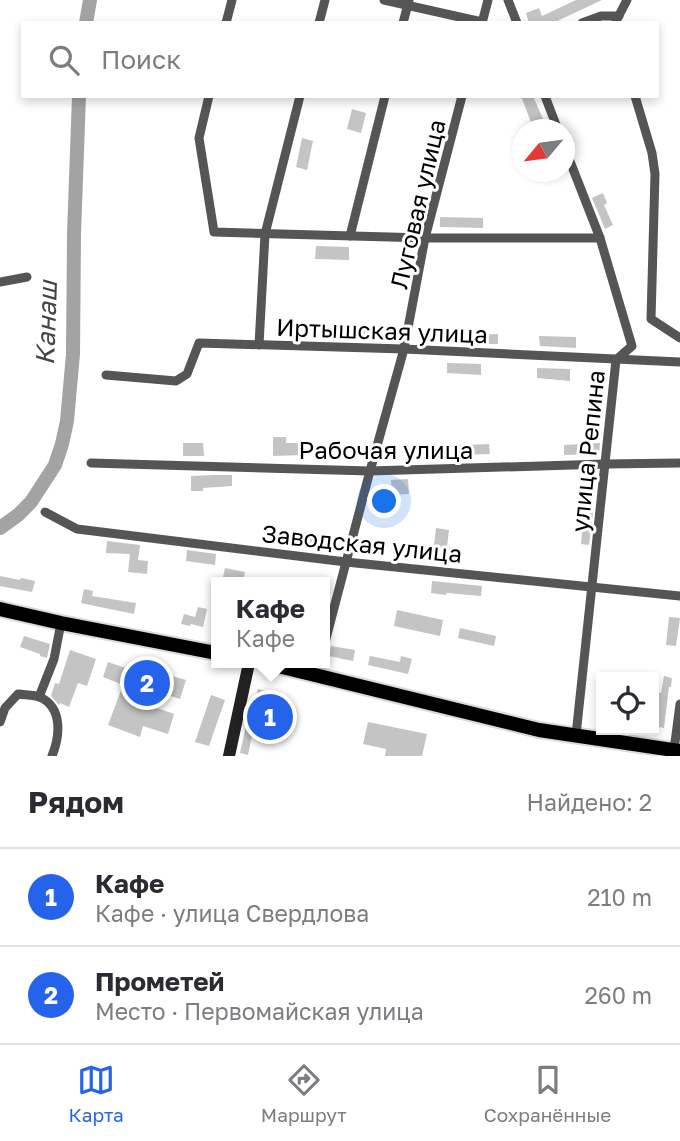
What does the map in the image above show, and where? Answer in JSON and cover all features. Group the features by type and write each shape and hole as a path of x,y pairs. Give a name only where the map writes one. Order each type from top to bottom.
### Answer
{"main road":[{"path":"0,609 61,624 211,652"},
{"path":"229,756 248,668"},
{"path":"319,668 539,730 677,750"}],"street":[{"path":"227,21 232,0"},
{"path":"320,21 325,0"},
{"path":"384,0 408,3 478,21"},
{"path":"482,21 488,0"},
{"path":"508,0 516,21"},
{"path":"587,21 601,16 617,20 627,0"},
{"path":"404,21 408,3"},
{"path":"209,98 199,138 214,232 425,238 600,238"},
{"path":"259,345 265,234 299,98"},
{"path":"350,236 384,98"},
{"name":"Луговая улица","path":"330,623 404,349 425,238 462,98"},
{"path":"546,98 554,119"},
{"path":"636,98 651,145 655,174 651,319 680,338"},
{"name":"улица Репина","path":"575,172 600,238 632,346 615,360 576,735"},
{"path":"0,282 27,276"},
{"name":"Иртышская улица","path":"106,375 176,381 187,374 199,343 680,362"},
{"name":"Рабочая улица","path":"91,463 370,471 680,463"},
{"name":"Заводская улица","path":"45,512 77,529 346,562 680,596"},
{"path":"39,697 54,659 61,624"},
{"path":"0,722 5,708 18,694 39,697 53,707 57,722 57,743 52,756"},
{"path":"677,750 680,704"}],"building":[{"path":"576,0 602,0 557,21 528,21 526,13 539,8 542,16"},
{"path":"522,98 534,98 543,119 530,119"},
{"path":"352,109 366,113 361,133 347,129"},
{"path":"302,138 313,141 307,170 296,167"},
{"path":"603,193 607,203 604,205 613,225 605,229 592,198"},
{"path":"440,217 483,218 483,228 440,227"},
{"path":"316,246 349,247 349,260 315,259"},
{"path":"328,328 367,330 366,340 328,338"},
{"path":"472,332 479,332 479,335 498,334 498,344 472,344"},
{"path":"539,336 576,337 576,348 540,346"},
{"path":"447,363 481,364 481,375 447,373"},
{"path":"537,368 570,369 570,381 537,378"},
{"path":"273,437 286,437 286,443 305,443 305,455 273,456"},
{"path":"183,443 203,443 204,456 183,456"},
{"path":"600,443 599,454 564,455 564,445"},
{"path":"489,444 490,454 419,456 419,446"},
{"path":"232,475 232,486 191,491 191,476"},
{"path":"408,479 409,494 392,495 391,480"},
{"path":"584,512 593,513 589,545 581,544"},
{"path":"436,528 449,530 447,547 454,548 454,559 406,556 407,546 434,545"},
{"path":"265,530 315,532 316,546 303,547 264,541"},
{"path":"107,541 140,545 138,560 148,561 147,574 128,572 130,554 106,553"},
{"path":"187,550 216,554 215,565 186,561"},
{"path":"225,568 245,572 244,577 223,577"},
{"path":"0,576 35,581 32,592 0,586"},
{"path":"432,581 482,586 481,596 431,593"},
{"path":"84,589 93,591 92,596 136,603 134,614 81,603"},
{"path":"198,607 207,609 203,627 181,624 184,614 195,617"},
{"path":"397,610 443,620 440,636 394,626"},
{"path":"669,617 680,618 676,646 666,645"},
{"path":"460,628 496,636 494,646 458,638"},
{"path":"24,636 50,644 47,658 20,647"},
{"path":"331,646 355,650 353,661 330,656"},
{"path":"70,650 96,659 87,686 78,683 69,707 60,703 59,705 51,696 55,683 59,684"},
{"path":"370,656 400,662 401,656 412,659 408,674 368,665"},
{"path":"108,662 170,683 172,676 186,680 180,699 159,692 155,694 151,706 174,714 168,734 143,726 140,737 108,725 123,685 103,677"},
{"path":"664,676 672,678 664,728 659,727"},
{"path":"258,689 275,694 271,709 266,708 261,732 253,731 248,755 240,753 250,708 253,709"},
{"path":"211,695 225,700 209,746 195,742"},
{"path":"368,722 427,734 422,756 385,756 386,749 363,744"}],"waterway":[{"name":"Канаш","path":"86,21 90,0"},
{"name":"Канаш","path":"0,528 31,502 55,465 67,421 73,354 79,98"}],"place":[{"name":"Прометей","path":"147,683"},
{"name":"Кафе","path":"270,717"}]}
